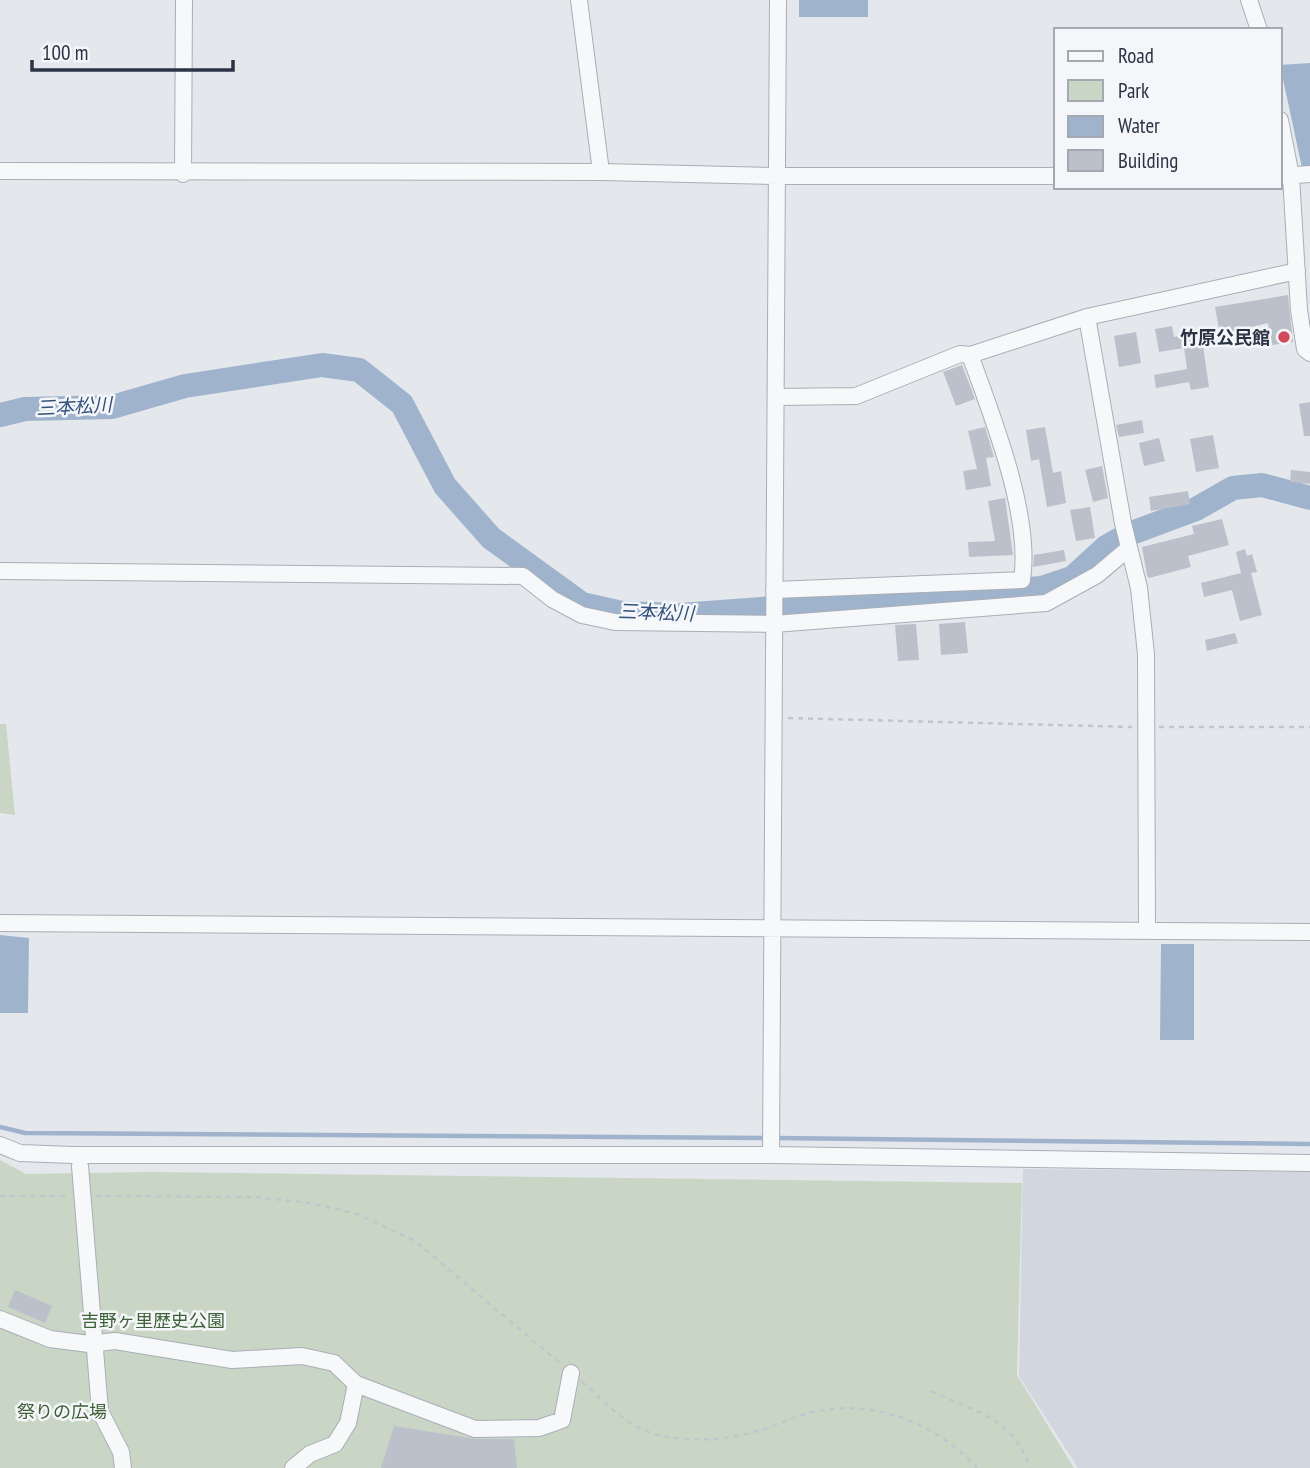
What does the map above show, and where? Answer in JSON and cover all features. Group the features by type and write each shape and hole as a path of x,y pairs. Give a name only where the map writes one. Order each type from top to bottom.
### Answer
{"street":[{"path":"183,174 184,0"},
{"path":"579,0 601,172"},
{"path":"771,1155 778,0"},
{"path":"1249,0 1258,28"},
{"path":"1282,139 1299,310 1309,345"},
{"path":"0,172 601,172 776,176 1054,176"},
{"path":"1286,176 1310,174"},
{"path":"776,397 856,396 960,354 970,355 1087,317 1297,271"},
{"path":"1087,317 1123,523 1139,588 1146,654 1147,931"},
{"path":"774,590 1022,580 1025,563 1012,481 970,355"},
{"path":"0,571 523,576 552,599 582,615 615,622 774,624 1046,603 1097,575 1129,548"},
{"path":"0,923 1310,932"},
{"path":"0,1145 20,1153 73,1155 771,1155 1310,1163"},
{"path":"80,1167 100,1411 121,1452 123,1468"},
{"path":"0,1319 50,1339 94,1343 115,1341 232,1360 302,1356 334,1363 356,1384 475,1429 539,1428 562,1420 571,1373"},
{"path":"293,1468 310,1454 335,1444 348,1423 356,1384"}],"path":[{"path":"775,717 1146,727 1310,727"},
{"path":"0,1196 255,1197 311,1203 357,1214 415,1241 617,1413 650,1432 709,1440 757,1432 817,1411 845,1408 913,1420 958,1447 977,1468"},
{"path":"931,1391 995,1419 1007,1428 1030,1468"}],"shaded area":[{"path":"1023,1169 1310,1172 1310,1468 1078,1468 1019,1376"}],"green space":[{"path":"0,724 6,724 15,815 0,813"},
{"name":"吉野ヶ里歴史公園","path":"0,1160 26,1174 152,1172 1022,1183 1017,1375 1074,1468 0,1468"}],"water":[{"path":"799,0 868,0 868,17 799,17"},
{"path":"1310,63 1310,167 1302,168 1282,65"},
{"path":"0,935 29,938 28,1013 0,1013"},
{"path":"1161,944 1194,944 1194,1040 1160,1040"}],"building":[{"path":"1288,295 1293,342 1272,345 1268,323 1220,334 1215,307"},
{"path":"1172,326 1174,337 1201,332 1209,387 1191,390 1189,382 1156,388 1154,375 1187,369 1184,348 1159,352 1155,329"},
{"path":"1136,332 1141,363 1119,367 1114,336"},
{"path":"962,365 975,399 956,406 943,372"},
{"path":"1310,402 1310,436 1304,436 1299,404"},
{"path":"1142,420 1144,433 1119,437 1116,425"},
{"path":"985,427 994,457 986,458 991,486 966,490 963,471 977,469 968,431"},
{"path":"1045,427 1053,473 1061,471 1066,503 1047,507 1039,459 1031,461 1026,430"},
{"path":"1213,435 1219,468 1196,472 1190,439"},
{"path":"1159,438 1165,461 1144,466 1139,443"},
{"path":"1102,466 1108,498 1093,502 1085,470"},
{"path":"1291,470 1310,472 1310,484 1290,482"},
{"path":"1188,491 1190,504 1151,511 1149,497"},
{"path":"1005,498 1013,555 969,557 968,542 995,541 988,501"},
{"path":"1090,507 1095,538 1076,541 1070,510"},
{"path":"1222,519 1229,545 1188,556 1191,567 1149,578 1142,547 1194,534 1192,526"},
{"path":"1245,549 1247,556 1252,554 1257,572 1251,573 1262,615 1240,621 1232,590 1204,597 1201,583 1241,573 1236,552"},
{"path":"1064,550 1066,561 1033,567 1034,555"},
{"path":"965,622 968,653 941,655 939,624"},
{"path":"916,624 919,660 898,661 895,625"},
{"path":"1235,633 1238,643 1207,651 1205,640"},
{"path":"15,1290 52,1306 45,1323 8,1307"},
{"path":"394,1426 475,1439 514,1439 517,1468 381,1468"}],"waterway":[{"name":"三本松川","path":"0,415 25,409 112,407 185,386 322,365 359,370 402,404 445,486 491,538 582,604 622,613 680,615 1042,588 1072,578 1106,547 1129,534 1196,509 1233,488 1262,485 1310,498"},
{"path":"0,1127 25,1133 767,1138"},
{"path":"775,1138 1310,1144"}],"place":[{"name":"竹原公民館","path":"1284,337"}],"park label":[{"name":"祭りの広場","path":"62,1411"}]}
